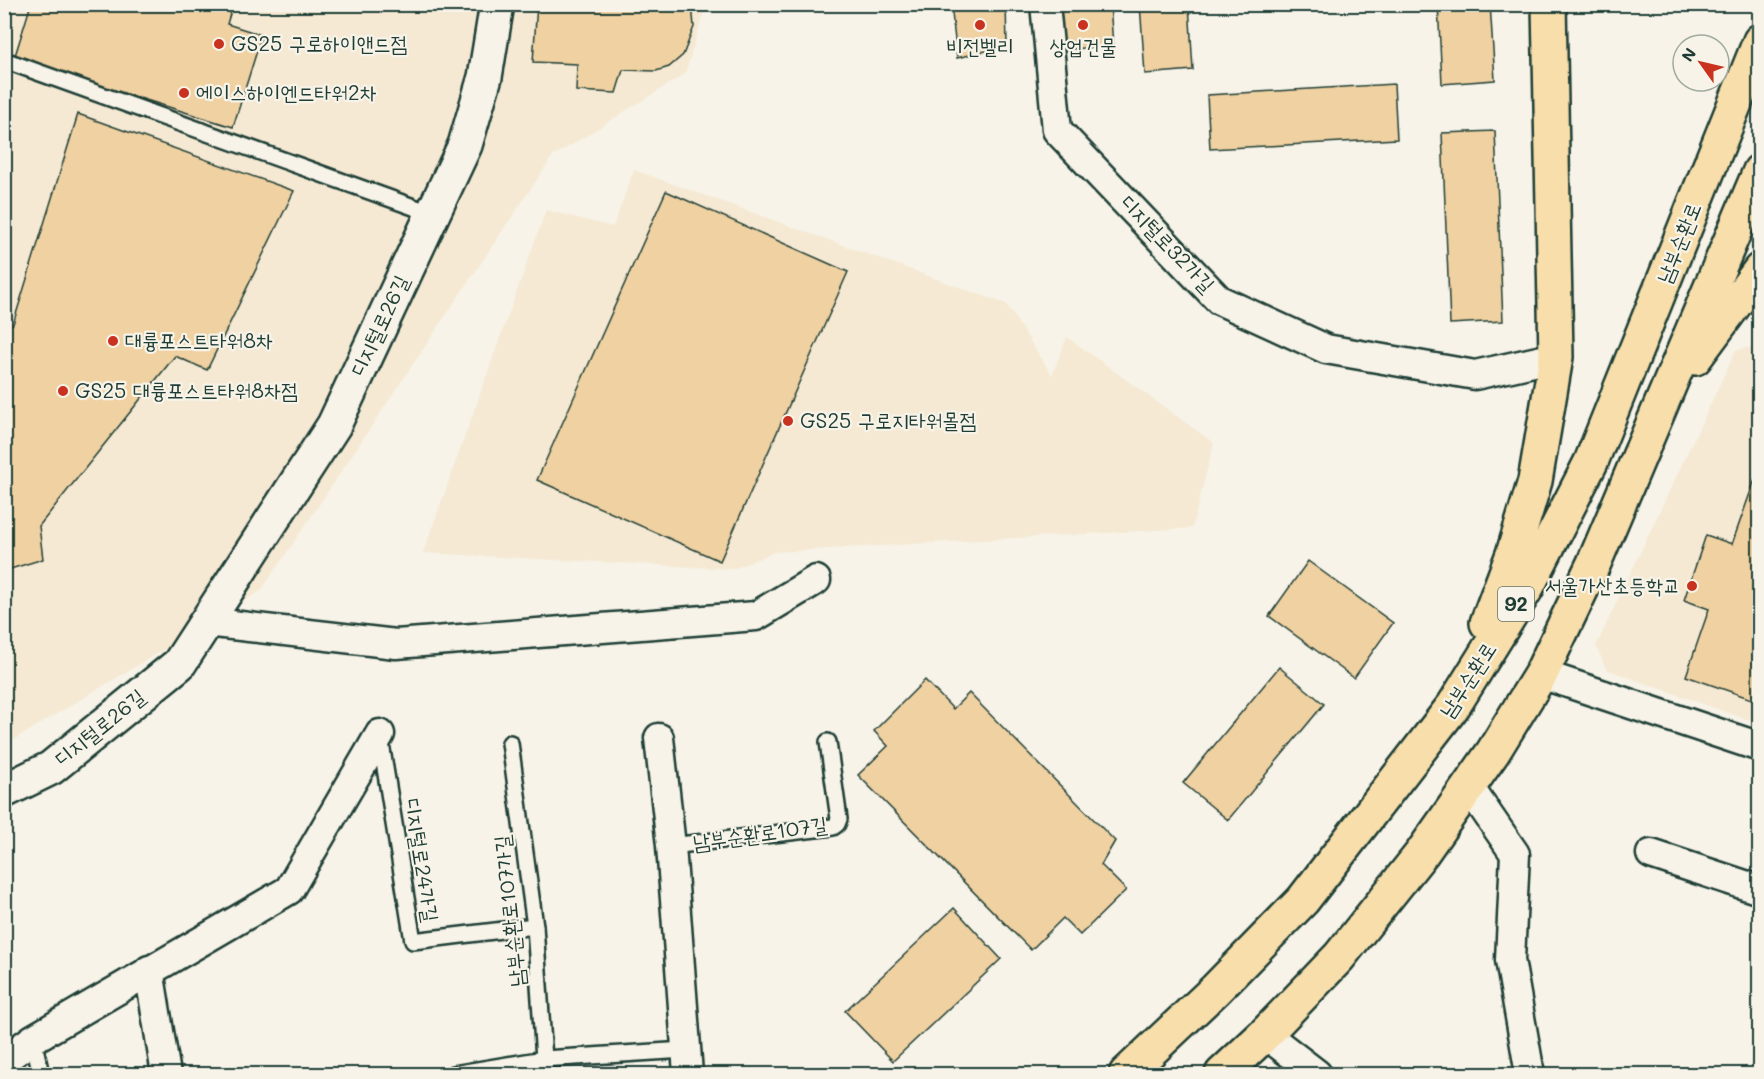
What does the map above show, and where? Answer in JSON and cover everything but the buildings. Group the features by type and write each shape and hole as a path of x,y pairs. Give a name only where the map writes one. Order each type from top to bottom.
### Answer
{"main road":[{"path":"1454,705 1514,554 1535,481 1556,357 1549,4"},
{"name":"남부순환로","path":"1126,1074 1215,990 1303,900 1454,705 1526,589 1591,462 1760,41"},
{"name":"92","path":"1222,1074 1265,1034 1339,957 1422,852 1493,752 1541,674 1594,563 1760,171"},
{"path":"1662,403 1760,270"}],"street":[{"name":"디지털로26길","path":"4,791 51,768 179,664 334,425 465,145 485,77 497,4"},
{"name":"디지털로32가길","path":"1045,4 1057,130 1219,300 1326,349 1464,374 1475,375 1556,357"},
{"path":"206,622 396,644 756,616 816,580"},
{"path":"1541,674 1760,747"},
{"path":"4,1060 33,1039 289,890 380,734"},
{"name":"남부순환로107길","path":"659,738 671,846 687,1062"},
{"path":"1468,787 1515,854 1509,960 1530,1074"},
{"path":"1651,854 1760,890"},
{"path":"149,970 166,1074"},
{"path":"1265,1034 1317,1074"}],"lane":[{"path":"4,60 433,214"},
{"name":"디지털로24가길","path":"380,734 413,942 535,926"},
{"name":"남부순환로107길","path":"671,846 833,827 837,824 838,819 828,742"},
{"name":"남부순환로107가길","path":"510,743 535,926 545,1074"},
{"path":"33,1039 41,1074"},
{"path":"453,1074 544,1059 687,1062"}],"shaded area":[{"path":"5,5 706,5 685,74 552,157 261,591 5,745"},
{"path":"634,170 1006,304 1052,375 1067,337 1214,443 1192,528 774,552 733,569 423,553 546,210 613,227"},
{"name":"서울가산초등학교","path":"1759,347 1759,724 1606,669 1596,646 1736,350"}],"place":[{"name":"비전벨리","path":"980,25"},
{"name":"상업건물","path":"1083,25"},
{"name":"GS25 구로하이앤드점","path":"219,44"},
{"name":"에이스하이엔드타워2차","path":"184,93"},
{"name":"대륭포스트타워8차","path":"113,341"},
{"name":"GS25 대륭포스트타워8차점","path":"63,391"},
{"name":"GS25 구로지타워몰점","path":"788,421"},
{"name":"서울가산초등학교","path":"1692,586"}]}
